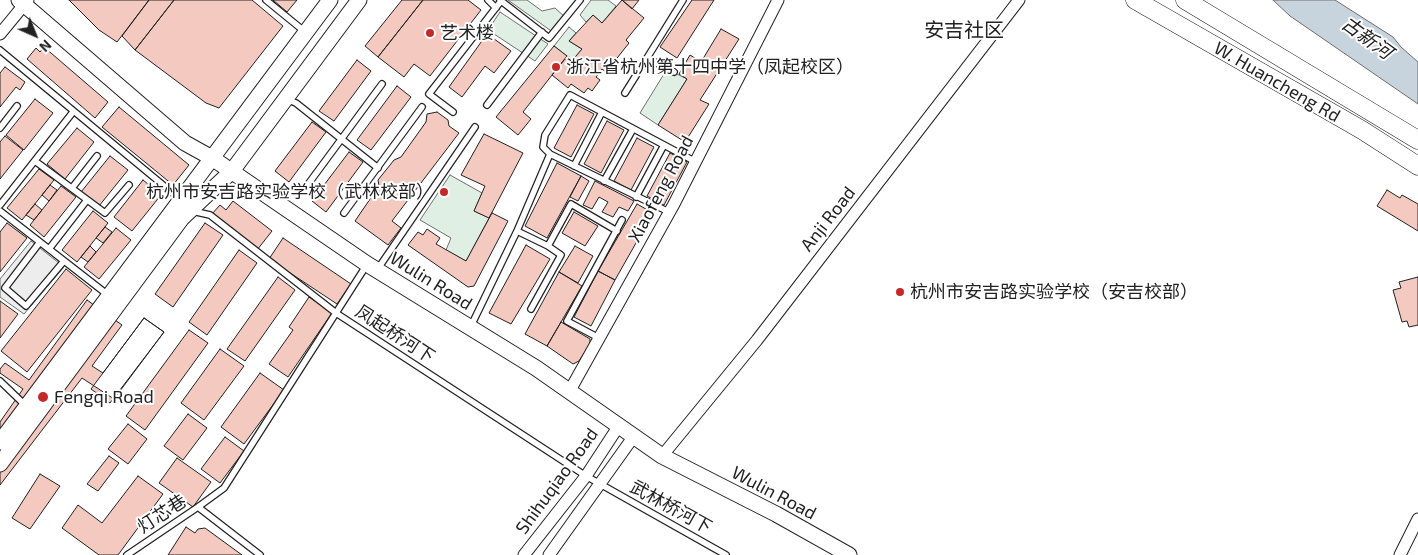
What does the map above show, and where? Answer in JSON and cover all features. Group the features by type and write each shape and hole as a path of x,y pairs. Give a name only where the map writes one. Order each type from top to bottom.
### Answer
{"main road":[{"path":"0,442 109,296 183,205 212,158 330,0"},
{"path":"183,205 232,171 359,0"},
{"path":"1185,0 1418,140"},
{"name":"W. Huancheng Rd","path":"1139,1 1362,130 1418,166"},
{"name":"Wulin Road","path":"24,2 185,143 232,171 372,267 536,368 662,456 776,514 849,555"},
{"path":"0,464 182,218 183,205"}],"street":[{"name":"Xiaofeng Road","path":"569,392 696,162 778,0"},
{"name":"Anji Road","path":"662,456 757,340 1019,0"},
{"path":"0,34 24,2"},
{"name":"Shihuqiao Road","path":"524,555 586,476 618,427"},
{"name":"Shihuqiao Road","path":"549,555 634,436"},
{"path":"1400,555 1418,519"}],"lane":[{"path":"266,0 306,32"},
{"path":"488,0 496,8"},
{"path":"453,112 429,94 501,0 549,38 580,0"},
{"path":"624,93 683,0"},
{"path":"487,105 542,32"},
{"path":"0,50 183,205"},
{"path":"647,58 674,72"},
{"path":"306,187 382,84"},
{"path":"669,212 550,154 543,147 545,135 570,95 696,162"},
{"path":"286,98 296,103 378,168"},
{"path":"0,128 17,106"},
{"path":"344,213 422,107"},
{"path":"0,205 73,112"},
{"path":"574,166 602,112"},
{"path":"198,506 224,488 336,313 475,128"},
{"path":"604,181 633,129"},
{"path":"636,197 664,145"},
{"path":"470,328 517,231 550,154"},
{"path":"72,188 97,156"},
{"path":"35,161 105,213 129,185"},
{"path":"49,249 87,200"},
{"path":"548,246 571,204 616,231"},
{"name":"凤起桥河下","path":"183,205 210,215 336,313 600,485"},
{"path":"0,211 109,296"},
{"path":"599,338 567,321 622,220"},
{"path":"517,231 548,246 561,255 531,309"},
{"path":"40,242 5,288 26,306 64,261"},
{"path":"0,381 27,406"},
{"name":"武林桥河下","path":"600,485 726,555"},
{"name":"灯芯巷","path":"127,555 198,506 260,555"}],"green space":[{"path":"508,0 527,0 542,11 555,8 566,18 554,33"},
{"path":"591,0 608,0 616,6 602,23 593,15 586,22 580,15"},
{"path":"500,12 548,44 535,61 488,30"},
{"path":"569,27 576,33 569,41 582,49 574,59 554,46"},
{"path":"667,69 687,79 658,125 640,113"},
{"path":"450,175 482,193 474,211 489,218 466,261 446,250 451,238 420,220"}],"shaded area":[{"path":"31,241 64,267 24,314 0,297 0,279"}],"water":[{"name":"古新河","path":"1273,0 1335,0 1393,37 1418,62 1418,104 1290,16"}],"building":[{"path":"69,0 149,0 117,42 99,30"},
{"path":"149,0 174,0 135,50 122,36"},
{"path":"174,0 252,0 283,26 219,108 206,103 135,50"},
{"path":"273,0 297,0 287,12"},
{"path":"402,0 423,0 378,57 365,46"},
{"name":"艺术楼","path":"423,0 468,0 481,10 430,76 414,64 404,77 378,57"},
{"path":"622,0 644,18 626,40 629,43 606,72 602,69 596,77 600,80 592,91 588,88 584,93 571,84 568,88 552,75 565,59 570,63 582,49 569,41 593,15 602,23"},
{"path":"622,0 639,0 632,9"},
{"path":"692,0 714,0 677,58 660,47"},
{"path":"721,29 739,39 700,100 709,104 685,142 658,125 687,79 679,74 690,55 701,62"},
{"path":"490,36 511,51 494,73 485,66 462,97 449,87 484,38"},
{"path":"554,46 567,56 523,112 531,119 518,135 496,117"},
{"path":"44,47 108,102 95,118 27,59 36,48 40,52"},
{"path":"357,60 371,71 334,121 319,111"},
{"path":"5,67 25,82 20,90 16,87 0,107 0,73"},
{"path":"397,86 411,97 371,150 357,140"},
{"path":"35,99 53,113 24,150 6,135"},
{"path":"577,105 594,114 571,157 554,148"},
{"path":"119,107 189,165 173,185 102,127"},
{"path":"437,112 448,120 449,126 459,133 392,221 401,228 388,245 355,221 379,186 378,180 394,160 401,157 426,122 427,114"},
{"path":"607,121 624,130 601,173 584,164"},
{"path":"312,122 326,132 289,182 275,171"},
{"path":"77,128 94,142 65,179 47,164"},
{"path":"484,134 523,153 489,218 474,211 485,186 461,175"},
{"path":"5,136 23,150 0,179 0,142"},
{"path":"637,138 654,147 631,190 614,181"},
{"path":"349,152 363,162 326,212 312,201"},
{"path":"670,153 687,162 664,205 647,196"},
{"path":"110,156 128,170 99,206 81,192"},
{"path":"557,163 581,176 547,238 525,226"},
{"path":"39,169 54,180 22,220 7,208"},
{"path":"581,176 589,181 578,201 570,197"},
{"path":"143,180 161,195 132,231 114,217"},
{"path":"595,181 634,201 628,211 619,207 613,217 602,212 608,202 599,197 592,209 583,205"},
{"path":"50,185 57,190 49,201 42,195"},
{"path":"61,186 76,197 44,237 30,225"},
{"path":"1387,190 1400,198 1402,195 1418,204 1418,231 1377,206"},
{"path":"233,201 272,231 257,250 211,215 220,205 226,210"},
{"path":"35,204 42,210 34,220 26,215"},
{"path":"637,204 653,213 615,280 598,271"},
{"path":"93,211 108,223 77,262 62,250"},
{"path":"574,212 598,226 585,246 562,233"},
{"path":"492,213 508,221 474,286 468,287 408,245 418,232 423,235 427,229 440,238 436,244 466,261"},
{"path":"7,223 27,238 0,272 0,232"},
{"path":"205,223 223,235 173,307 155,294"},
{"path":"105,227 112,232 103,243 96,238"},
{"path":"116,228 131,240 99,279 84,267"},
{"path":"283,238 351,284 337,304 269,259"},
{"path":"526,245 550,259 511,324 489,313"},
{"path":"90,246 96,252 88,262 81,257"},
{"path":"575,246 593,256 578,283 559,272"},
{"path":"239,250 257,263 207,335 189,322"},
{"path":"66,269 92,290 27,372 1,351"},
{"path":"598,271 615,280 591,326 574,317"},
{"path":"559,272 582,286 547,346 525,334"},
{"path":"278,277 295,290 245,361 227,349"},
{"path":"1418,277 1418,325 1409,327 1407,321 1402,322 1393,290 1401,288 1399,282"},
{"path":"309,297 332,313 288,377 269,364 293,330 289,327"},
{"name":"Fengqi Road","path":"87,300 122,325 92,366 103,373 144,318 164,332 114,399 82,378 0,485 0,422 23,389 0,373 0,369 5,363 29,380"},
{"path":"0,301 18,314 0,338"},
{"path":"144,318 164,332 110,403 91,389"},
{"path":"561,322 590,339 590,344 579,361 573,364 547,346"},
{"path":"189,330 208,343 145,430 126,416"},
{"path":"220,349 244,366 204,420 181,403"},
{"path":"260,373 284,390 244,444 221,427"},
{"path":"188,414 207,428 183,460 164,446"},
{"path":"128,424 147,439 128,464 108,449"},
{"path":"225,437 244,451 220,483 201,469"},
{"path":"109,456 119,463 98,491 87,484"},
{"path":"177,458 211,482 193,507 159,483"},
{"path":"40,474 60,486 30,529 12,518"},
{"path":"138,476 163,494 118,555 99,555 62,528 78,505 102,523"},
{"path":"186,527 195,533 198,529 205,528 242,555 168,555"}],"place":[{"name":"艺术楼","path":"430,33"},
{"name":"浙江省杭州第十四中学（凤起校区）","path":"556,67"},
{"name":"杭州市安吉路实验学校（武林校部）","path":"444,192"},
{"name":"杭州市安吉路实验学校（安吉校部）","path":"900,292"},
{"name":"Fengqi Road","path":"43,397"}],"district":[{"name":"安吉社区","path":"964,30"}]}
